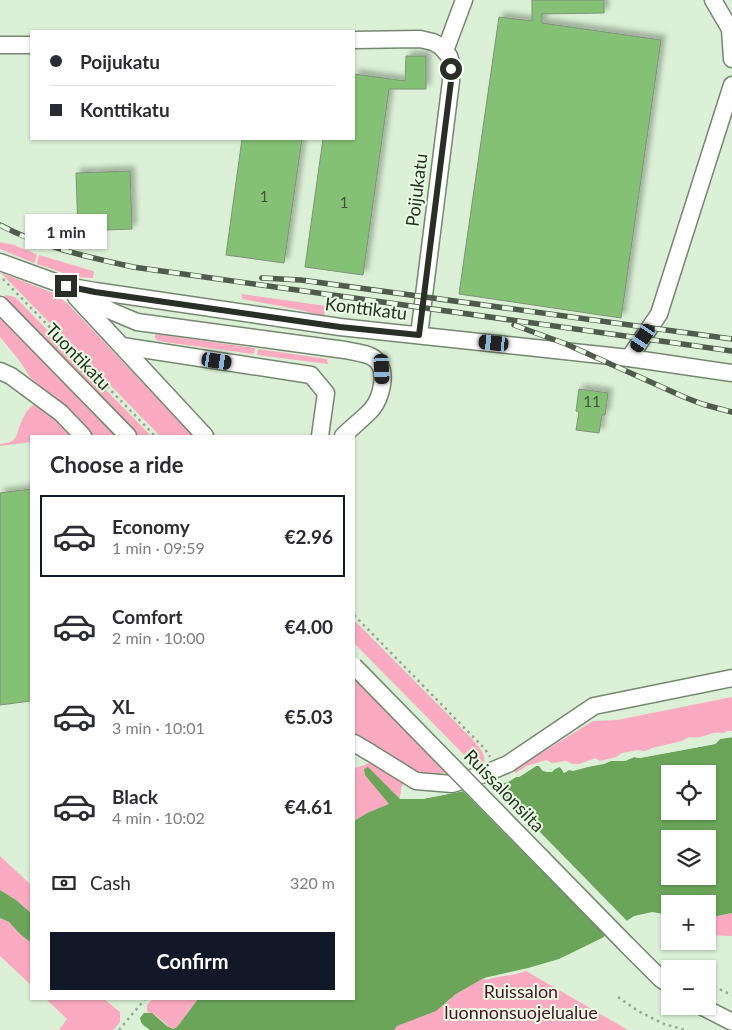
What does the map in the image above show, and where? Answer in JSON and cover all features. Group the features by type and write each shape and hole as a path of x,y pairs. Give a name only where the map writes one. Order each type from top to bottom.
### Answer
{"street":[{"path":"355,40 420,40 433,42 445,51 464,0"},
{"path":"713,0 730,29 732,59"},
{"path":"0,45 30,45"},
{"name":"Poijukatu","path":"419,335 451,81 451,62 445,51"},
{"path":"629,358 659,314 732,85"},
{"name":"Konttikatu","path":"0,262 66,286 95,292 340,327 629,358 732,373"},
{"path":"66,286 204,435"},
{"path":"66,286 111,311 136,322 345,350 362,353 376,359 382,369 383,382 380,396 373,408 344,435"},
{"name":"Tuontikatu","path":"0,306 127,435"},
{"path":"122,346 311,375 326,393 320,435"},
{"path":"0,371 11,376 61,413 81,435"},
{"name":"Ruissalonsilta","path":"355,667 661,979"},
{"path":"355,744 416,781 452,784 508,764 594,706 732,678"},
{"path":"716,1014 732,1022"}],"path":[{"path":"0,277 153,435"},
{"path":"355,616 486,749 498,769"},
{"path":"716,988 732,995"},
{"path":"618,997 638,1011 664,1024 685,1030"},
{"path":"119,1030 144,1000"}],"green space":[{"path":"0,242 14,245 36,254 34,263 0,249"},
{"path":"39,255 93,271 93,278 76,277 37,264"},
{"path":"1,273 53,293 67,303 192,435 159,435"},
{"path":"242,294 326,306 324,316 242,299"},
{"path":"6,295 15,297 150,435 137,435 3,299"},
{"path":"0,317 117,435 89,435 57,401 30,377 0,337"},
{"path":"155,334 255,348 253,354 158,341 155,338"},
{"path":"258,349 327,359 328,364 257,355"},
{"path":"35,404 39,405 75,435 30,435 30,442 0,446 0,444 14,440 26,412"},
{"path":"355,621 480,748 484,764 477,768 355,644"},
{"path":"355,680 446,773 432,774 410,770 355,735"},
{"path":"732,697 732,731 694,738 689,737 682,741 645,751 638,750 622,753 616,757 600,761 595,758 580,764 573,764 566,761 552,763 546,760 527,766 516,773 514,770 593,721 617,720"},
{"path":"372,760 404,780 400,799 390,789 381,793 390,804 367,813 355,820 355,768 365,765"},
{"path":"0,856 30,884 30,912 16,900 0,890"},
{"path":"732,913 732,936 716,935 716,916"},
{"path":"0,918 9,922 30,942 30,984 0,956"},
{"name":"Ruissalon luonnonsuojelualue","path":"526,971 628,1030 373,1030 446,1003 456,994 484,978 486,980"},
{"path":"47,1000 105,1000 120,1012 120,1022 113,1030 59,1030 67,1019"},
{"path":"152,1000 197,1000 177,1027 173,1029 154,1014 147,1012 147,1005"}],"shaded area":[{"path":"732,737 732,913 716,916 716,895 661,895 661,914 652,912 634,916 602,938 559,959 484,978 456,994 436,1011 397,1026 394,1030 150,1030 141,1022 140,1018 144,1013 152,1013 173,1029 177,1027 197,1000 355,1000 355,820 389,804 365,775 364,769 368,767 400,799 422,799 508,782 536,766 539,766 543,771 559,767 564,773 569,770 611,761 625,761 634,757 640,758 715,744 720,739"},
{"path":"0,890 30,912 30,942 9,922 0,918"}],"pier":[{"path":"732,735 732,737 720,739 715,744 639,758 634,757 625,761 611,761 573,771 569,770 564,773 559,767 552,772 547,772 536,766 508,782 494,785 629,923 607,937 463,791 422,799 400,799 400,795 406,797 422,796 495,783 516,774 519,775 536,764 540,764 544,769 548,770 559,765 565,769 569,767 573,769 610,759 624,759 634,754 639,755 699,745 714,741 719,737"}],"building":[{"path":"532,0 604,0 604,13 542,14 542,23 661,40 621,318 459,294 499,17 532,21"},
{"path":"406,56 426,56 426,89 389,89 363,275 305,267 323,140 355,140 355,74 405,81"},
{"path":"242,140 302,140 284,263 226,255"},
{"path":"130,171 132,229 78,231 76,173"},
{"path":"579,389 608,393 605,415 602,415 599,433 576,430 579,412 576,411"},
{"path":"30,489 30,701 0,705 0,493"}],"railway":[{"path":"0,225 48,245 133,267 732,351"},
{"path":"262,278 301,280 732,339"},
{"path":"514,325 566,344 684,397 732,412"}],"route":[{"path":"66,286 95,292 340,327 419,335 451,69"}]}
